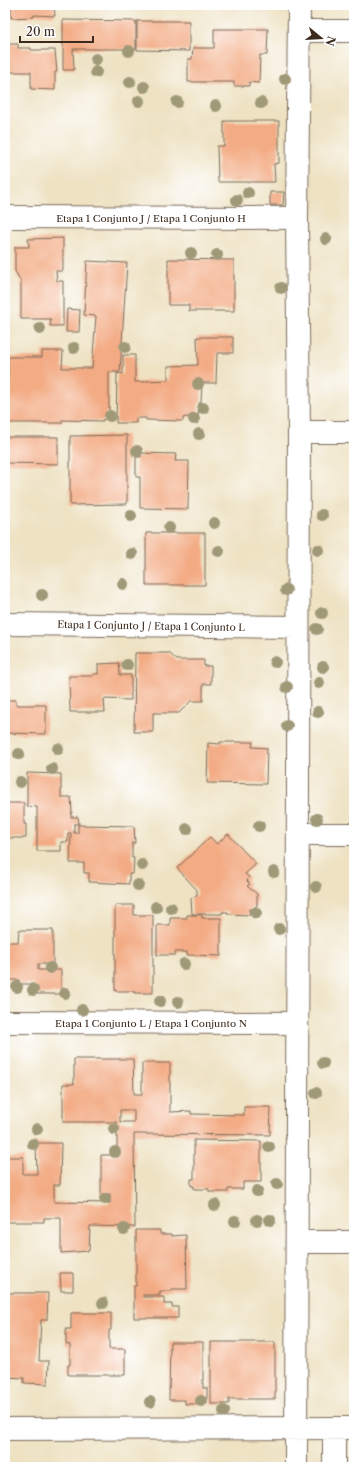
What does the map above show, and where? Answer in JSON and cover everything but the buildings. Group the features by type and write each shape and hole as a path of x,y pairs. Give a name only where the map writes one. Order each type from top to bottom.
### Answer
{"street":[{"path":"296,1467 299,432 297,218 299,5"},
{"path":"299,31 354,31"},
{"name":"Etapa 1 Conjunto J / Etapa 1 Conjunto H","path":"5,217 297,218"},
{"path":"299,432 354,432"},
{"name":"Etapa 1 Conjunto J / Etapa 1 Conjunto L","path":"5,624 298,627"},
{"path":"298,834 354,834"},
{"name":"Etapa 1 Conjunto L / Etapa 1 Conjunto N","path":"5,1022 297,1023"},
{"path":"296,1242 354,1242"},
{"path":"5,1429 344,1428 334,1467"}]}
